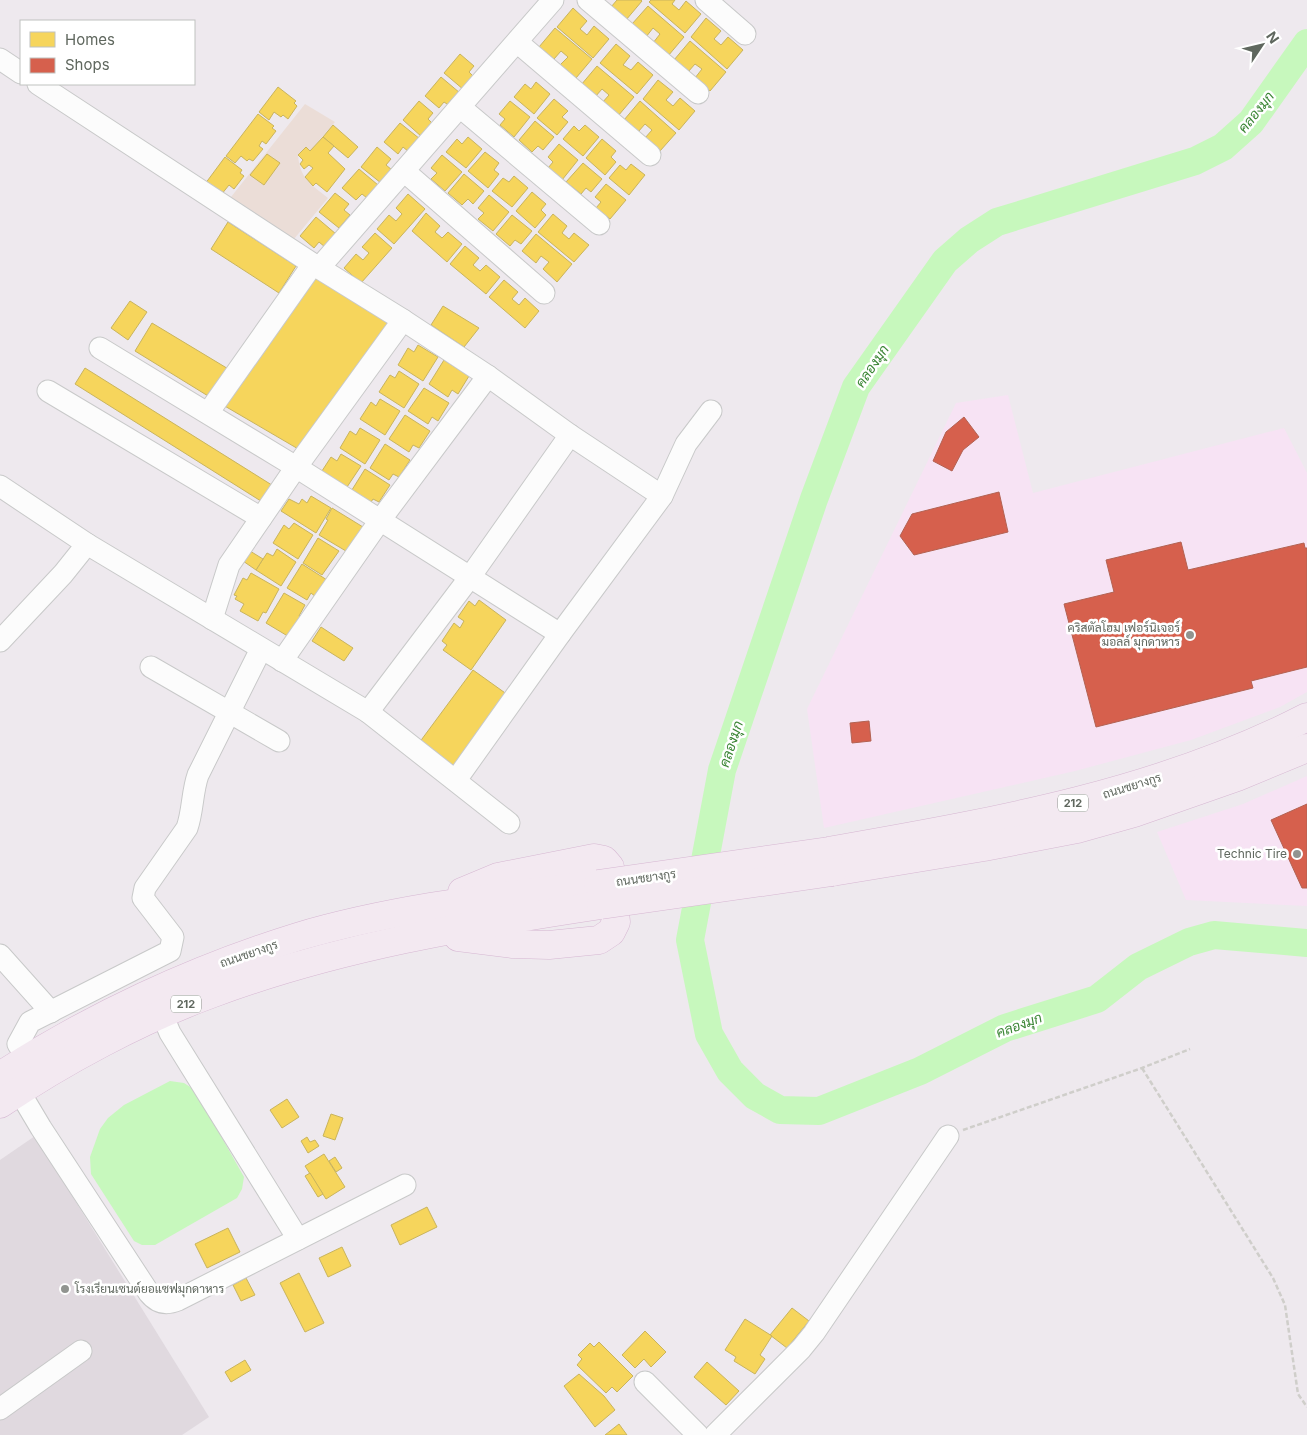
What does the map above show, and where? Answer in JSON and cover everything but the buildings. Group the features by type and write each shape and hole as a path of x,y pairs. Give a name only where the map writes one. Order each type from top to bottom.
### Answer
{"main road":[{"name":"ถนนชยางกูร","path":"830,862 977,825 1067,805 1124,789 1226,754 1307,717"},
{"name":"ถนนชยางกูร","path":"6,1090 162,1014 210,994 304,963 388,942 429,921 500,896 599,895 830,862 984,847 1077,829 1134,813 1237,777 1307,748"},
{"path":"594,858 604,860 610,867 616,922 611,932 599,940 549,945 513,944 429,921 498,877 594,858"},
{"name":"ถนนชยางกูร","path":"6,1090 27,1058 106,1014 201,971 297,937 382,916 429,921"}],"street":[{"path":"208,413 316,266 404,171 554,0"},
{"path":"588,0 698,93"},
{"path":"706,0 745,34"},
{"path":"517,42 650,154"},
{"path":"0,59 20,71"},
{"path":"40,85 488,376 570,435 662,496"},
{"path":"460,107 599,224"},
{"path":"404,171 544,293"},
{"path":"212,619 229,565 296,466 403,320"},
{"path":"100,348 296,466 560,634"},
{"path":"282,661 381,519 488,376"},
{"path":"48,391 260,518"},
{"path":"456,780 560,634 662,496 686,444 711,411"},
{"path":"368,712 470,577 570,435"},
{"path":"0,486 87,544 368,712 509,823"},
{"path":"0,642 63,574 87,544"},
{"path":"27,1058 18,1044 30,1022 170,951 173,938 143,898 145,888 187,828 198,775 261,649"},
{"path":"151,667 279,741"},
{"path":"0,955 51,1012"},
{"path":"162,1014 170,1033 298,1239"},
{"path":"6,1090 41,1128 149,1293 159,1302 172,1303 405,1185"},
{"path":"715,1435 801,1349 814,1333 948,1136"},
{"path":"0,1409 80,1351"},
{"path":"645,1382 698,1435"}],"path":[{"path":"948,1136 1142,1068 1190,1049"},
{"path":"1142,1068 1273,1278 1285,1305 1298,1394 1307,1407"}],"shaded area":[{"path":"305,104 335,122 310,151 306,147 298,155 301,170 307,180 328,198 294,239 231,197"},
{"path":"1008,395 1033,493 1284,428 1307,473 1307,692 1280,707 1191,740 1075,771 824,828 807,709 956,403"},
{"path":"1307,776 1307,906 1186,900 1157,832 1243,804"},
{"path":"170,1081 184,1083 195,1090 244,1177 242,1189 237,1198 155,1245 142,1245 134,1241 91,1174 90,1157 100,1129 108,1118 124,1105"},
{"name":"โรงเรียนเซนต์ยอแซฟมุกดาหาร","path":"35,1136 209,1417 182,1435 0,1435 0,1160"}],"waterway":[{"name":"คลองมุก","path":"1307,43 1251,122 1223,147 1195,161 997,222 969,240 945,261 856,387 814,499 722,770 690,940 709,1034 730,1071 755,1096 780,1110 819,1111 920,1071 1005,1028 1097,999 1138,967 1189,942 1214,935 1307,943"}],"place":[{"name":"คริสตัลโฮม เฟอร์นิเจอร์ มอลล์ มุกดาหาร","path":"1190,635"},
{"name":"Technic Tire","path":"1297,854"},
{"name":"โรงเรียนเซนต์ยอแซฟมุกดาหาร","path":"65,1289"}]}
